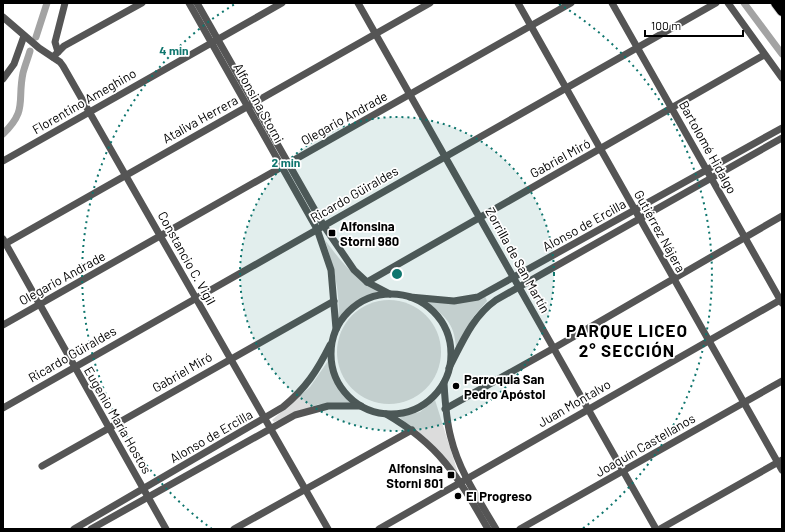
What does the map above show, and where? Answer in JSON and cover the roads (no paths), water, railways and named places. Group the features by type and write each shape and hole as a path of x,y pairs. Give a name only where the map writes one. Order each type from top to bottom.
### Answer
{"highway":[{"path":"776,3 782,11"}],"street":[{"path":"56,54 55,42 65,3"},
{"path":"56,54 64,46 142,3"},
{"name":"Alfonsina Storni","path":"188,3 215,40 255,102 316,229 331,270 336,329"},
{"name":"Alfonsina Storni","path":"197,3 248,106 346,260 367,282 390,294"},
{"name":"Florentino Ameghino","path":"3,161 282,3"},
{"name":"Zorrilla de San Martín","path":"358,3 656,529"},
{"name":"Ataliva Herrera","path":"4,242 126,175 430,3"},
{"name":"Gutiérrez Nájera","path":"518,3 636,210 673,279 744,403 780,461 782,470"},
{"name":"Olegario Andrade","path":"3,325 571,3"},
{"name":"Bartolomé Hidalgo","path":"612,3 781,301"},
{"name":"Ricardo Güiraldes","path":"3,408 195,297 316,229 324,226 637,46 716,3"},
{"path":"728,3 782,78"},
{"name":"Constancio C. Vigil","path":"3,17 24,36 56,54 328,529"},
{"path":"3,79 14,64 24,36"},
{"name":"Gabriel Miró","path":"367,282 764,55"},
{"name":"Alonso de Ercilla","path":"410,297 454,301 478,297 782,128"},
{"name":"Alonso de Ercilla","path":"449,368 468,331 479,315 493,302 782,138"},
{"path":"445,409 554,348 782,216"},
{"name":"Eugenio María Hostos","path":"4,242 166,529"},
{"path":"444,383 430,400 417,408 402,413 386,414 373,412 361,406 346,395 336,379 331,361 332,343 336,329 342,318 358,304 376,296 390,294 410,297 423,303 435,313 443,325 450,346 449,368 444,383 445,409 451,438 464,480 488,529"},
{"name":"Gabriel Miró","path":"42,466 230,358 334,301"},
{"name":"Juan Montalvo","path":"379,529 708,340 781,301"},
{"name":"Alonso de Ercilla","path":"77,527 265,419 283,407 307,386 332,343"},
{"name":"Joaquín Castellanos","path":"520,529 782,381"},
{"name":"Alonso de Ercilla","path":"91,529 295,415 317,408 339,405 361,406"},
{"path":"386,414 412,430 464,480 496,529"},
{"path":"234,529 412,430"},
{"path":"660,529 780,461"}],"waterway":[{"path":"36,37 47,3"},
{"path":"744,3 782,54"},
{"path":"3,134 11,126 19,112 21,83 30,51"}],"place":[{"name":"Alfonsina Storni 980","path":"332,233"},
{"name":"Parroquia San Pedro Apóstol","path":"456,386"},
{"name":"Alfonsina Storni 801","path":"451,475"},
{"name":"El Progreso","path":"458,496"}],"district":[{"name":"PARQUE LICEO 2° SECCIÓN","path":"627,341"}]}
